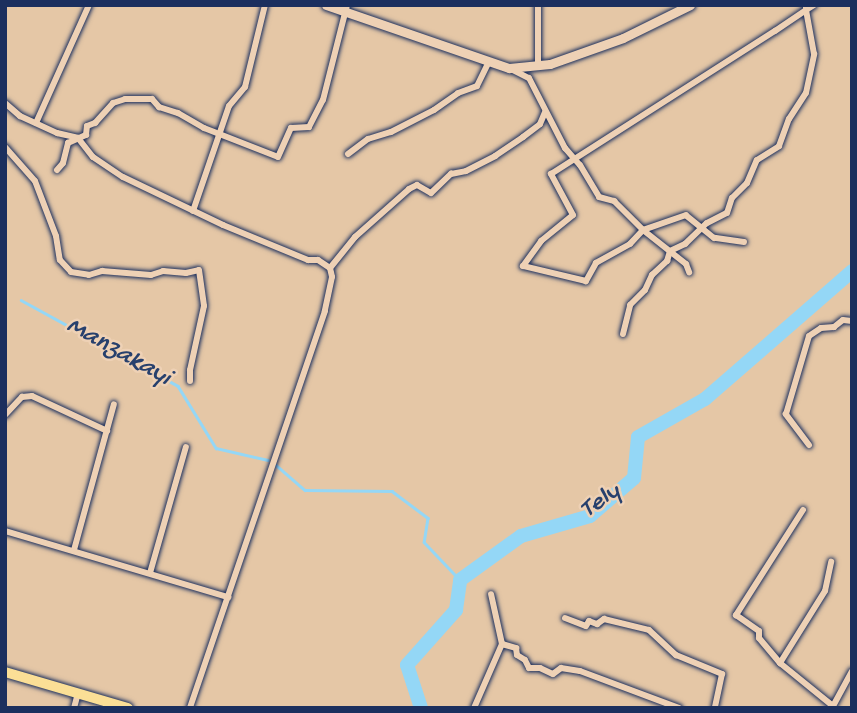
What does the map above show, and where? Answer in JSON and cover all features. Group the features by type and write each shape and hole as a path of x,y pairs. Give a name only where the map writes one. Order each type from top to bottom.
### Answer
{"main road":[{"path":"5,671 128,708"}],"street":[{"path":"36,123 89,5"},
{"path":"193,211 229,106 245,87 265,5"},
{"path":"326,5 346,9 509,68 529,78 545,112 599,197 614,201 685,264 689,272"},
{"path":"537,5 538,65"},
{"path":"509,68 538,65 623,38 674,8 690,5"},
{"path":"744,242 714,238 686,215 643,229 629,244 596,263 586,281 523,266 541,242 573,215 551,174 573,157 814,5"},
{"path":"623,334 630,305 645,290 652,275 667,261 670,251 685,244 727,213 732,198 747,183 757,160 779,146 789,119 806,93 814,54 806,8"},
{"path":"57,170 68,143 86,135 87,126 95,123 113,103 125,99 152,99 159,107 250,149 278,157 290,128 309,127 330,79 346,9"},
{"path":"348,154 368,139 391,132 434,110 458,93 477,86 489,61"},
{"path":"5,103 20,116 78,138 93,157 123,177 193,211 289,253 308,260 318,260 330,268 332,277 325,311 190,708"},
{"path":"330,268 355,237 409,189 417,185 431,193 451,174 466,171 523,137 540,124 545,112"},
{"path":"5,147 35,181 56,236 60,260 71,272 89,275 102,271 151,275 163,271 186,273 199,270 204,306 190,381"},
{"path":"809,445 786,414 810,336 821,328 834,327 843,320 852,321"},
{"path":"5,415 22,397 32,396 107,431"},
{"path":"74,550 114,404"},
{"path":"150,572 186,447"},
{"path":"803,510 736,615 759,631 759,638 780,663 832,707 852,671"},
{"path":"5,531 228,597"},
{"path":"780,663 825,592 831,562"},
{"path":"474,708 502,644 491,594"},
{"path":"565,618 586,626 589,621 597,624 604,619 649,630 676,655 722,674 715,708"},
{"path":"502,644 516,648 517,655 525,660 529,668 540,668 553,674 561,667 580,671 679,708"},
{"path":"74,708 78,693"}],"waterway":[{"name":"Tely","path":"421,708 407,665 456,610 460,580 521,536 590,516 634,478 638,437 705,399 852,271"},
{"name":"Manzakayi","path":"21,300 178,386 216,448 268,460"},
{"name":"Manzakayi","path":"276,465 305,490 392,491 428,518 424,542 460,580"}]}
